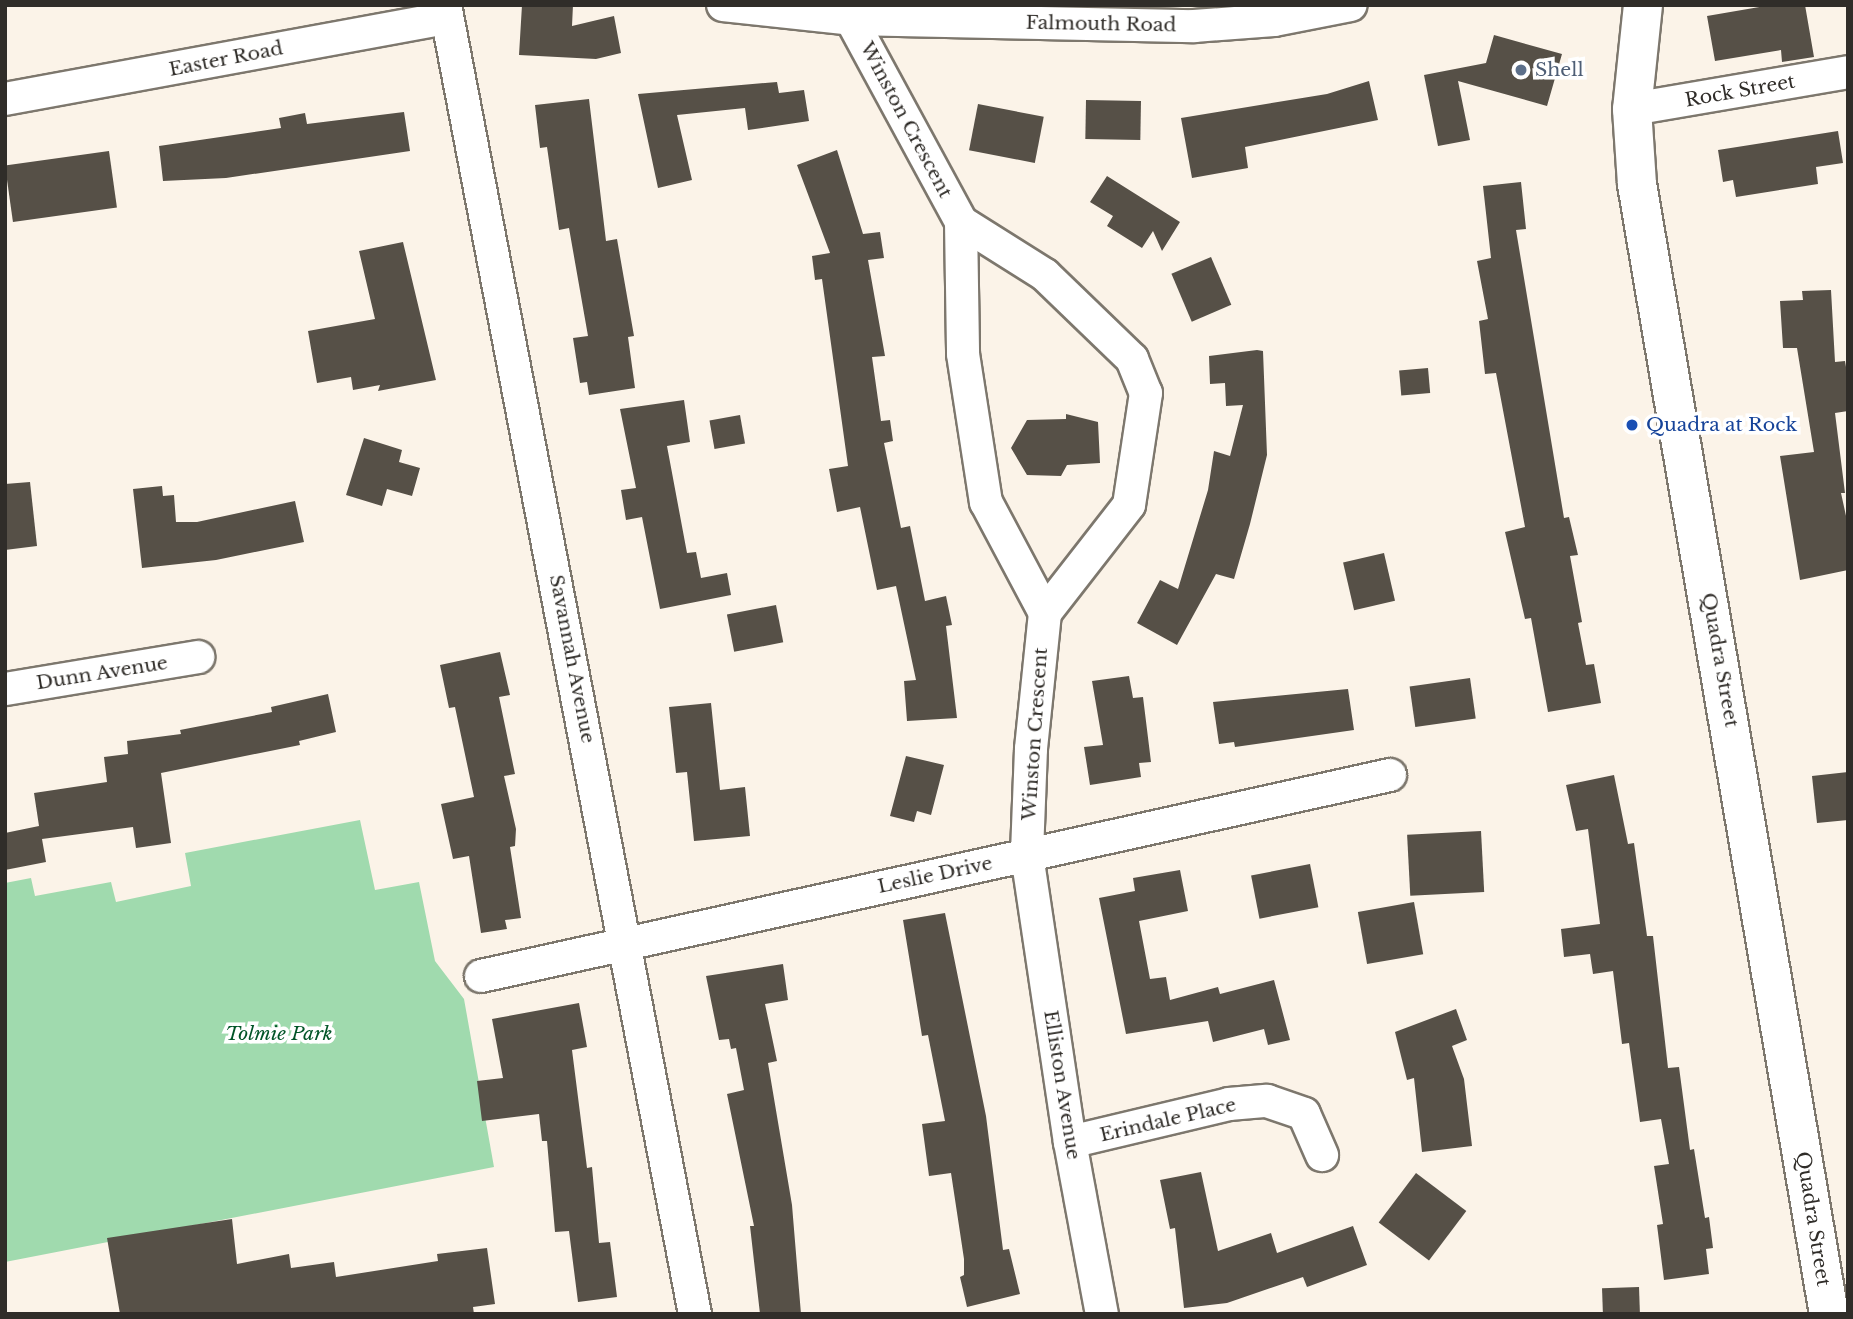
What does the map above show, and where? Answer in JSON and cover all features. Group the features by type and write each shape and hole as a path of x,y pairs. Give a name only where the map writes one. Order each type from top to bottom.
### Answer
{"main road":[{"name":"Quadra Street","path":"1643,5 1632,109 1637,184 1829,1314"}],"street":[{"name":"Falmouth Road","path":"723,5 851,19 1194,26 1274,20 1351,5"},
{"name":"Easter Road","path":"5,99 446,12"},
{"name":"Savannah Avenue","path":"446,12 628,942 695,1314"},
{"name":"Winston Crescent","path":"851,19 961,222 962,354 986,502 1045,613"},
{"name":"Rock Street","path":"1632,109 1848,72"},
{"name":"Winston Crescent","path":"961,222 1045,275 1132,359 1146,393 1129,505 1045,613 1031,749 1027,855"},
{"name":"Dunn Avenue","path":"5,689 198,657"},
{"name":"Leslie Drive","path":"481,976 1390,775"},
{"name":"Elliston Avenue","path":"1027,855 1070,1142 1102,1314"},
{"name":"Erindale Place","path":"1070,1142 1230,1104 1267,1101 1304,1114 1322,1155"}],"green space":[{"name":"Tolmie Park","path":"360,820 375,890 419,882 435,961 464,999 494,1167 5,1262 5,883 31,878 35,896 111,882 116,902 191,886 185,853"}],"building":[{"path":"522,5 573,5 572,26 614,16 621,53 596,59 519,55"},
{"path":"1771,5 1805,5 1814,57 1782,62 1781,50 1715,61 1707,16"},
{"path":"1494,35 1562,54 1547,106 1458,81 1470,140 1438,146 1424,75 1486,63"},
{"path":"1369,81 1378,120 1245,147 1248,168 1192,178 1181,118 1327,94"},
{"path":"777,82 779,93 804,90 809,121 748,130 745,108 677,115 692,180 658,188 638,94"},
{"path":"589,99 606,241 617,239 634,336 628,337 635,388 589,395 587,382 580,383 573,338 588,336 569,228 559,230 547,147 540,148 535,105"},
{"path":"1086,100 1141,101 1140,140 1085,139"},
{"path":"978,104 1044,117 1035,163 969,150"},
{"path":"404,112 410,151 226,178 163,181 159,146 281,128 279,118 305,113 307,124"},
{"path":"1838,131 1843,163 1816,167 1818,184 1736,197 1733,180 1723,182 1718,150"},
{"path":"837,150 863,234 880,232 884,258 868,260 885,356 872,357 881,421 890,420 893,441 884,443 901,528 910,526 925,601 946,596 952,625 946,626 957,718 907,721 904,681 916,680 896,586 877,590 860,507 837,512 829,469 848,466 822,279 815,280 812,256 830,253 797,165"},
{"path":"109,151 117,207 13,222 5,166"},
{"path":"1107,176 1180,222 1162,251 1153,231 1142,248 1107,226 1113,216 1090,202"},
{"path":"1521,182 1526,229 1516,230 1564,518 1569,517 1578,555 1570,556 1582,622 1578,623 1586,665 1594,664 1601,703 1548,712 1531,618 1525,619 1505,532 1525,527 1496,373 1485,374 1479,321 1488,319 1477,261 1491,258 1483,186"},
{"path":"403,242 436,380 378,391 380,385 353,390 351,377 317,383 308,331 375,319 359,251"},
{"path":"1211,257 1231,305 1192,322 1171,274"},
{"path":"1831,290 1835,362 1845,361 1848,379 1848,411 1835,413 1845,493 1841,493 1848,525 1848,570 1800,580 1780,456 1814,452 1797,348 1783,348 1780,301 1803,300 1802,291"},
{"path":"1263,351 1267,455 1250,524 1234,579 1216,574 1177,645 1137,623 1160,580 1178,589 1208,490 1214,451 1230,456 1243,405 1226,406 1225,383 1210,384 1209,356"},
{"path":"1428,368 1430,393 1401,395 1399,371"},
{"path":"684,400 690,442 667,446 687,553 696,552 701,578 727,573 731,595 660,609 642,517 626,520 621,490 636,488 620,409"},
{"path":"1066,414 1098,422 1100,463 1067,465 1061,476 1027,475 1011,448 1027,420 1066,419"},
{"path":"740,415 745,444 715,449 709,420"},
{"path":"364,438 402,450 399,462 420,468 412,496 387,489 382,506 346,495"},
{"path":"30,482 37,546 5,550 5,484"},
{"path":"162,486 163,496 174,495 176,522 197,522 295,501 304,542 216,560 142,568 133,489"},
{"path":"1384,553 1395,601 1354,610 1343,562"},
{"path":"776,605 783,642 734,652 727,615"},
{"path":"500,652 510,695 499,697 515,774 504,776 516,829 515,846 510,847 521,918 505,920 507,929 481,933 469,856 453,859 441,804 474,797 455,707 449,708 440,665"},
{"path":"1129,676 1133,698 1143,697 1151,762 1139,763 1141,777 1090,785 1084,747 1103,745 1092,681"},
{"path":"1470,678 1476,719 1415,727 1410,686"},
{"path":"1348,689 1354,730 1235,747 1234,742 1219,744 1213,702"},
{"path":"328,694 336,732 299,741 300,745 161,773 171,843 136,848 133,827 42,839 46,862 5,870 5,833 39,826 34,793 107,782 104,757 128,754 127,741 181,734 180,730 272,712 271,707"},
{"path":"711,703 720,790 745,787 750,836 694,841 687,772 676,773 669,707"},
{"path":"906,756 944,765 931,815 917,811 914,822 890,816"},
{"path":"1848,772 1848,820 1817,823 1812,776"},
{"path":"1614,775 1628,844 1634,843 1647,936 1653,936 1668,1068 1679,1067 1690,1150 1694,1149 1705,1218 1709,1217 1713,1248 1706,1249 1709,1274 1664,1280 1657,1225 1663,1224 1654,1166 1669,1164 1661,1119 1640,1122 1629,1043 1622,1044 1613,971 1593,974 1590,954 1564,957 1561,929 1600,924 1588,829 1576,831 1566,785"},
{"path":"1481,831 1484,892 1410,896 1407,835"},
{"path":"1310,864 1318,907 1259,919 1251,875"},
{"path":"1180,870 1188,911 1139,921 1150,979 1166,977 1170,1000 1218,987 1220,994 1274,980 1290,1040 1268,1045 1264,1029 1213,1042 1208,1021 1126,1034 1099,898 1135,891 1133,878"},
{"path":"1414,902 1423,954 1367,964 1358,912"},
{"path":"945,913 986,1116 1003,1250 1009,1249 1020,1294 967,1307 960,1277 964,1275 964,1259 951,1173 929,1176 922,1124 945,1121 928,1035 922,1036 903,920"},
{"path":"783,964 788,1000 765,1004 777,1061 768,1063 792,1205 801,1314 760,1314 750,1226 754,1226 727,1094 744,1090 736,1048 731,1049 729,1039 719,1040 706,976"},
{"path":"579,1003 587,1047 572,1050 587,1168 592,1167 599,1243 610,1242 617,1297 578,1302 569,1231 555,1232 547,1141 542,1141 539,1114 482,1121 477,1081 503,1078 492,1019"},
{"path":"1456,1009 1467,1040 1452,1046 1464,1079 1472,1146 1422,1152 1414,1078 1407,1080 1395,1032"},
{"path":"1201,1172 1218,1251 1271,1233 1277,1253 1353,1226 1367,1265 1307,1287 1303,1277 1227,1303 1184,1308 1175,1228 1170,1229 1160,1180"},
{"path":"1416,1173 1466,1211 1429,1260 1379,1223"},
{"path":"232,1219 237,1264 289,1254 291,1268 334,1262 336,1277 438,1261 437,1254 487,1248 495,1304 473,1307 474,1314 120,1314 107,1238"},
{"path":"1639,1287 1640,1314 1603,1314 1602,1288"}],"place":[{"name":"Shell","path":"1521,70"},
{"name":"Quadra at Rock","path":"1632,425"}]}
